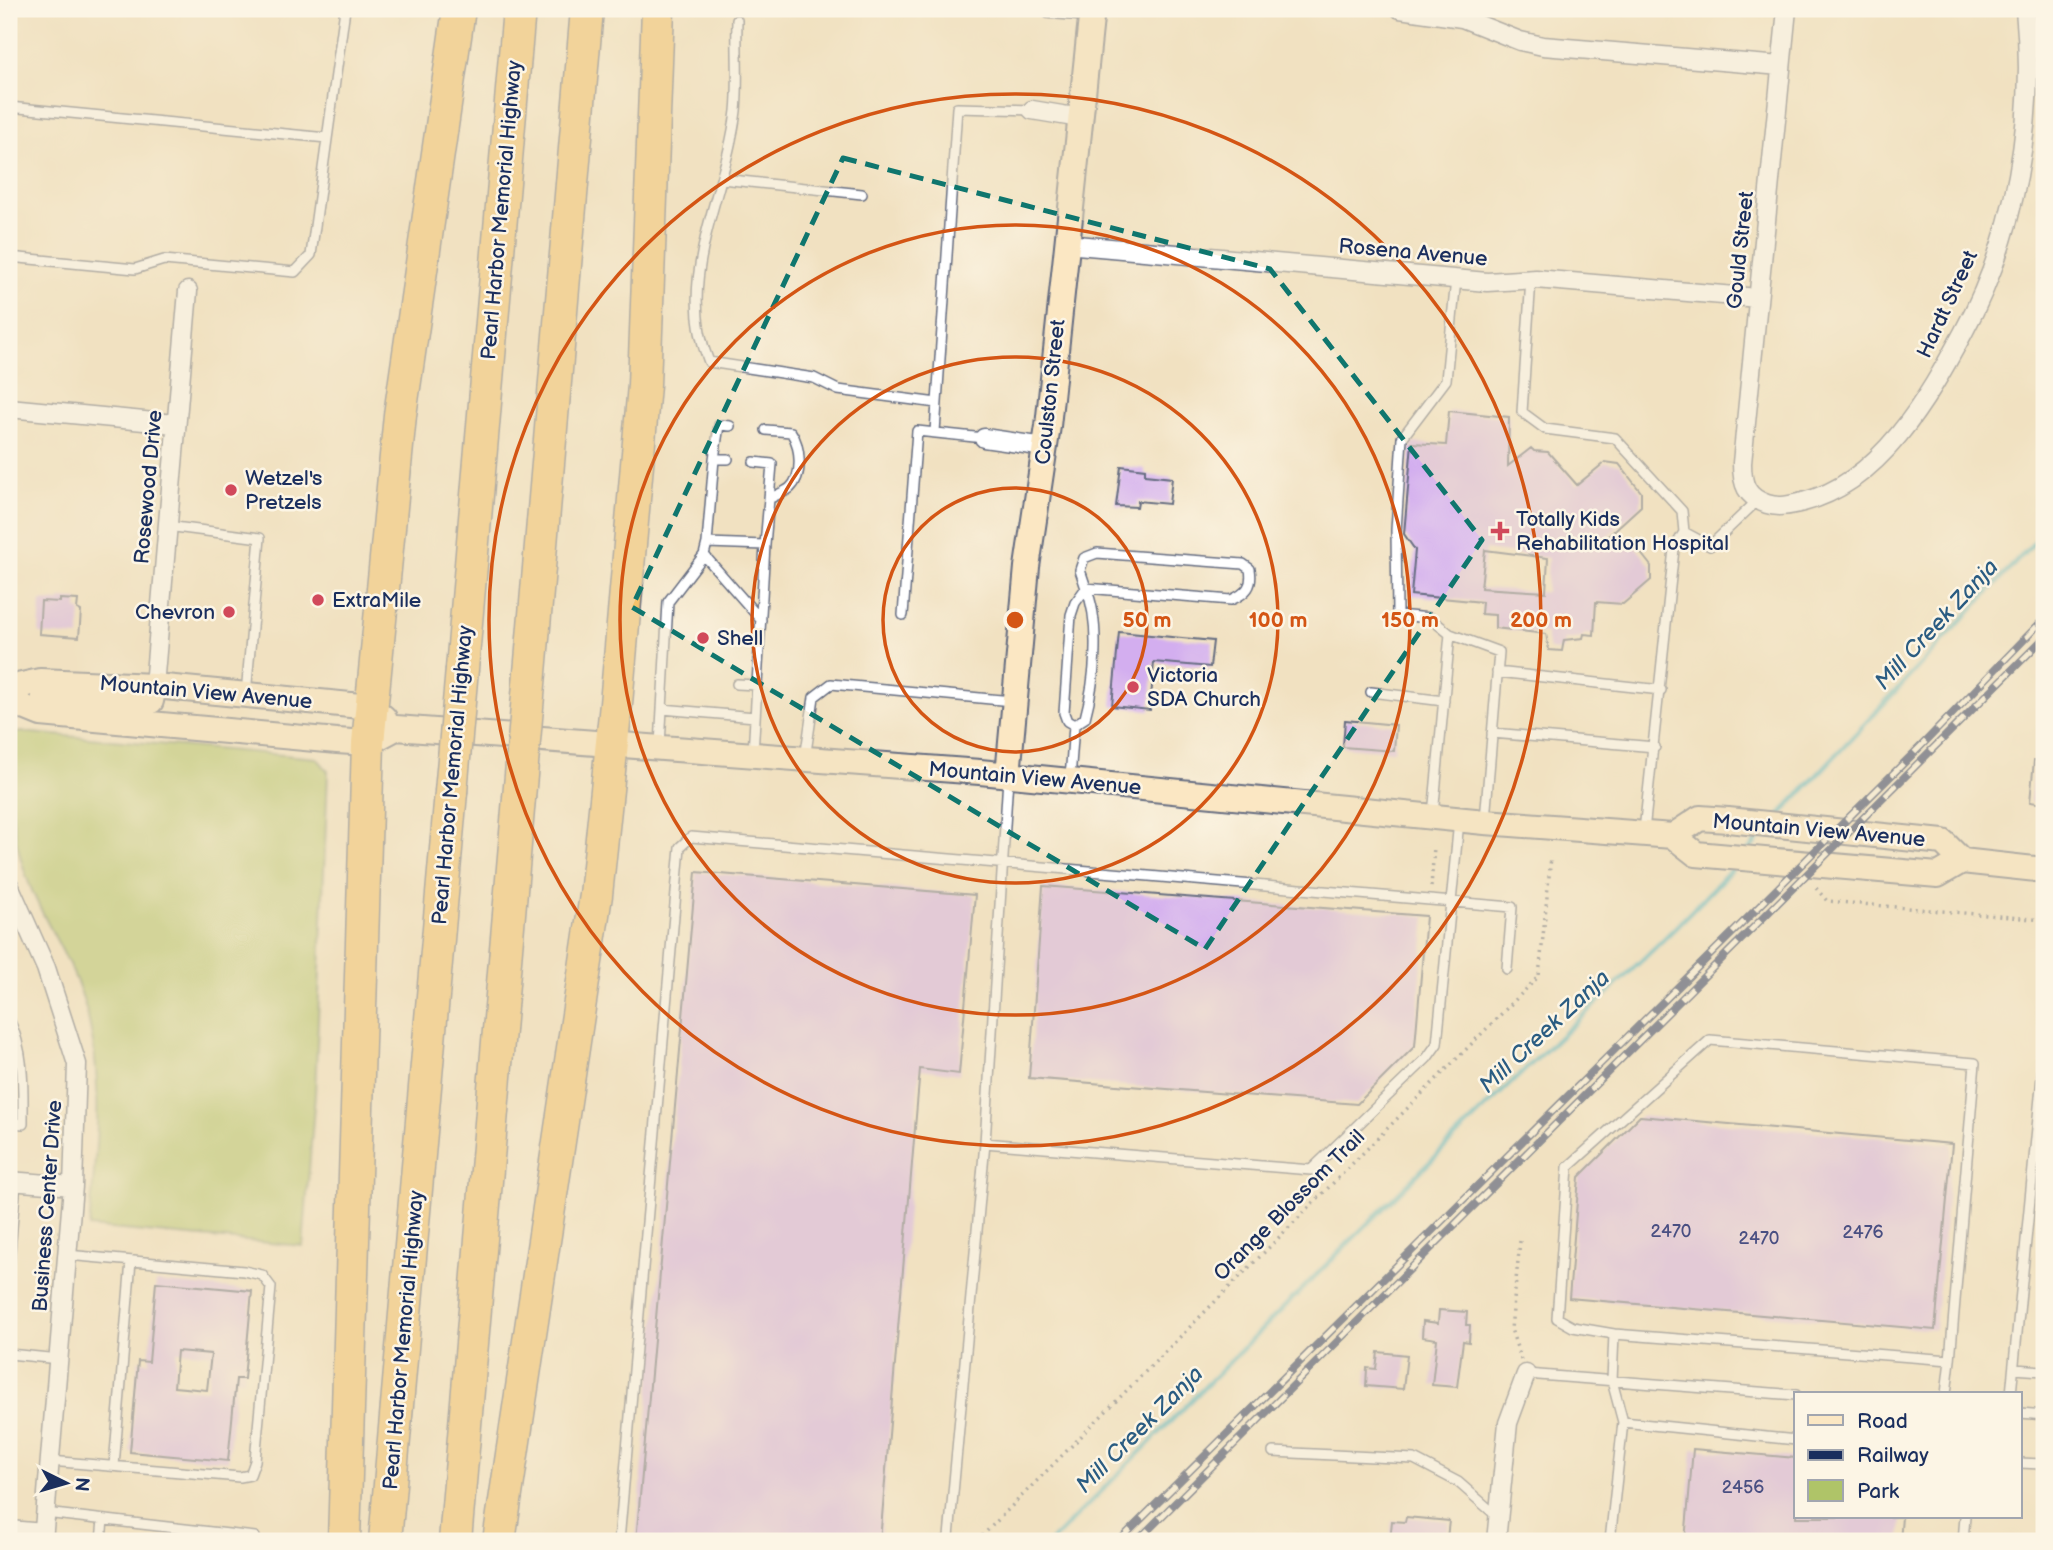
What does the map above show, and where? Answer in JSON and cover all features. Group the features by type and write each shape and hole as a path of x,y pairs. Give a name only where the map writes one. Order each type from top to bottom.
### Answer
{"highway":[{"path":"344,1541 368,743 400,415 458,9"},
{"name":"Pearl Harbor Memorial Highway","path":"385,1541 519,9"},
{"path":"455,1541 587,9"},
{"path":"499,1541 596,895 612,746 644,385 658,9"}],"main road":[{"name":"Coulston Street","path":"1008,775 1027,567 1045,447 1092,10"},
{"name":"Mountain View Avenue","path":"9,688 40,681 154,686 372,708"},
{"path":"9,694 142,705 151,701 154,686"},
{"name":"Mountain View Avenue","path":"9,701 41,714 368,743"},
{"path":"368,743 396,728 372,708"},
{"name":"Mountain View Avenue","path":"396,728 1008,775 1459,820 1673,836 1696,854 1938,875 1962,861 2044,870"},
{"name":"Mountain View Avenue","path":"1673,836 1700,818 1728,820 1943,842 1962,861"}],"street":[{"path":"1050,9 1092,10"},
{"path":"1400,9 1462,18 1520,41 1543,46 1782,66"},
{"name":"Gould Street","path":"1753,498 1742,482 1742,463 1787,9"},
{"name":"Hardt Street","path":"1753,498 1785,506 1831,493 1851,481 1870,465 1916,410 1964,331 1998,250 2019,164 2029,75 2025,9"},
{"path":"1032,110 1080,118"},
{"name":"Rosena Avenue","path":"1066,244 1488,282 1531,279 1758,298"},
{"name":"Rosewood Drive","path":"154,686 188,291"},
{"path":"9,408 175,424"},
{"path":"984,438 1045,447"},
{"name":"Business Center Drive","path":"9,885 46,968 77,1064 73,1186 43,1537"},
{"path":"12,1181 73,1186"},
{"path":"1496,1541 1508,1423 1525,1374"},
{"path":"9,1530 43,1537"}],"lane":[{"path":"9,257 135,269 164,260 295,272 311,255 345,9"},
{"path":"737,20 736,110 722,179 706,228 696,293 701,344 709,362 814,378 838,390 937,403"},
{"path":"9,107 327,138"},
{"path":"935,432 957,108 1032,110"},
{"path":"722,179 862,194"},
{"path":"1456,279 1446,380 1402,438 1396,530 1397,615 1430,618 1450,634 1499,652 1485,822"},
{"path":"1531,279 1522,412 1545,429 1615,438 1682,511 1684,532 1674,549 1644,834"},
{"path":"660,749 662,709 669,678 668,601 704,555 719,425 730,426"},
{"path":"766,430 792,432 799,443 797,477 790,488 769,499"},
{"path":"903,615 917,431 984,438"},
{"path":"714,458 728,459"},
{"path":"753,756 772,464 754,461"},
{"path":"1684,532 1710,546 1753,498"},
{"path":"167,526 260,538 246,695"},
{"path":"707,542 765,545"},
{"path":"1074,725 1085,718 1089,704 1096,620 1080,570 1084,558 1097,553 1243,564 1250,569 1252,580 1248,590 1231,600 1086,588"},
{"path":"704,555 761,620"},
{"path":"1074,725 1067,721 1064,713 1070,615 1086,588"},
{"path":"1432,817 1450,634"},
{"path":"1497,672 1661,690"},
{"path":"737,684 757,685"},
{"path":"805,761 814,697 831,684 1015,701"},
{"path":"1371,691 1444,701"},
{"path":"662,709 754,717"},
{"path":"1070,781 1074,725"},
{"path":"1492,733 1655,747"},
{"path":"945,1541 949,1537 985,1143 1008,775"},
{"path":"985,1143 1311,1170 1427,1058 1437,1044 1459,820"},
{"path":"618,1541 680,847 691,837 1512,907 1507,969"},
{"path":"9,1019 18,1038 23,1071 23,1124 9,1123"},
{"path":"1946,1392 1950,1360 1975,1063 1710,1040 1568,1167 1557,1318 1573,1327 1614,1334 1950,1360"},
{"path":"2011,1392 2044,1056"},
{"path":"9,1264 12,1181"},
{"path":"50,1461 240,1477 250,1475 255,1461 271,1287 262,1275 244,1271 67,1255"},
{"path":"114,1466 131,1261"},
{"path":"1611,1541 1623,1422 1612,1381 1614,1334"},
{"path":"9,1354 59,1359"},
{"path":"2014,1369 2044,1371"},
{"path":"1525,1374 1794,1395"},
{"path":"2022,1413 2044,1415"},
{"path":"1623,1422 1794,1440"},
{"path":"1273,1452 1414,1459 1458,1482 1498,1517"},
{"path":"2022,1463 2044,1464"},
{"path":"46,1513 255,1537 254,1541"},
{"path":"1963,1541 1965,1518"},
{"path":"101,1541 103,1520"}],"path":[{"path":"1430,900 1434,847"},
{"name":"Orange Blossom Trail","path":"977,1541 1539,976 1551,857"},
{"path":"1816,888 1827,901 2044,920"},
{"path":"1520,1241 1511,1329 1525,1374"}],"highlighted area":[{"path":"843,158 1270,269 1482,540 1205,949 632,607"}],"green space":[{"path":"20,732 317,758 328,771 315,1094 303,1246 89,1227 97,1118 92,1036 86,1009 69,964 33,893 20,856 11,800 9,735"}],"building":[{"name":"Totally Kids Rehabilitation Hospital","path":"1449,411 1509,417 1508,466 1531,448 1534,451 1548,452 1577,485 1605,462 1619,464 1641,492 1641,506 1606,538 1632,542 1651,566 1651,580 1623,604 1596,602 1594,635 1584,634 1583,638 1564,640 1562,651 1549,650 1546,634 1495,628 1495,615 1481,614 1482,602 1411,595 1415,550 1404,534 1412,443 1446,445","holes":["1485,550 1548,558 1546,592 1481,588"]},
{"path":"1121,466 1145,469 1145,475 1172,478 1169,504 1138,501 1137,507 1116,506"},
{"path":"60,599 78,600 77,609 81,611 79,637 39,634 41,601 60,602"},
{"name":"Victoria SDA Church","path":"1119,632 1213,641 1210,667 1154,662 1150,710 1112,706"},
{"path":"1345,720 1396,725 1394,751 1343,747"},
{"path":"2034,760 2044,761 2044,804 2030,802"},
{"path":"696,872 975,895 959,1074 920,1069 880,1541 636,1541"},
{"path":"1043,886 1426,916 1415,1046 1357,1104 1029,1078"},
{"path":"1640,1116 1952,1144 1935,1330 1569,1298 1579,1177"},
{"path":"156,1282 252,1291 244,1379 236,1379 228,1461 130,1452 138,1361 149,1362","holes":["177,1351 211,1354 207,1390 174,1387"]},
{"path":"1439,1310 1467,1312 1466,1325 1470,1325 1469,1342 1463,1341 1457,1387 1432,1385 1437,1339 1422,1337 1423,1321 1438,1323"},
{"path":"1378,1352 1407,1355 1403,1389 1366,1386 1367,1368 1376,1369"},
{"path":"1693,1449 1794,1458 1794,1518 1902,1518 1900,1541 1685,1541"},
{"path":"1406,1517 1449,1521 1447,1538 1436,1537 1436,1541 1390,1541 1392,1521 1405,1522"}],"waterway":[{"name":"Mill Creek Zanja","path":"1777,818 2044,532"},
{"name":"Mill Creek Zanja","path":"1747,852 1766,830"},
{"name":"Mill Creek Zanja","path":"1052,1541 1376,1215 1517,1077 1645,958 1736,864"}],"railway":[{"path":"1119,1541 1921,746 2044,619"},
{"path":"1137,1541 2044,638"}],"place":[{"name":"Wetzel's Pretzels","path":"231,490"},
{"name":"Totally Kids Rehabilitation Hospital","path":"1500,531"},
{"name":"ExtraMile","path":"318,600"},
{"name":"Chevron","path":"229,612"},
{"name":"Shell","path":"703,638"},
{"name":"Victoria SDA Church","path":"1133,687"}]}
